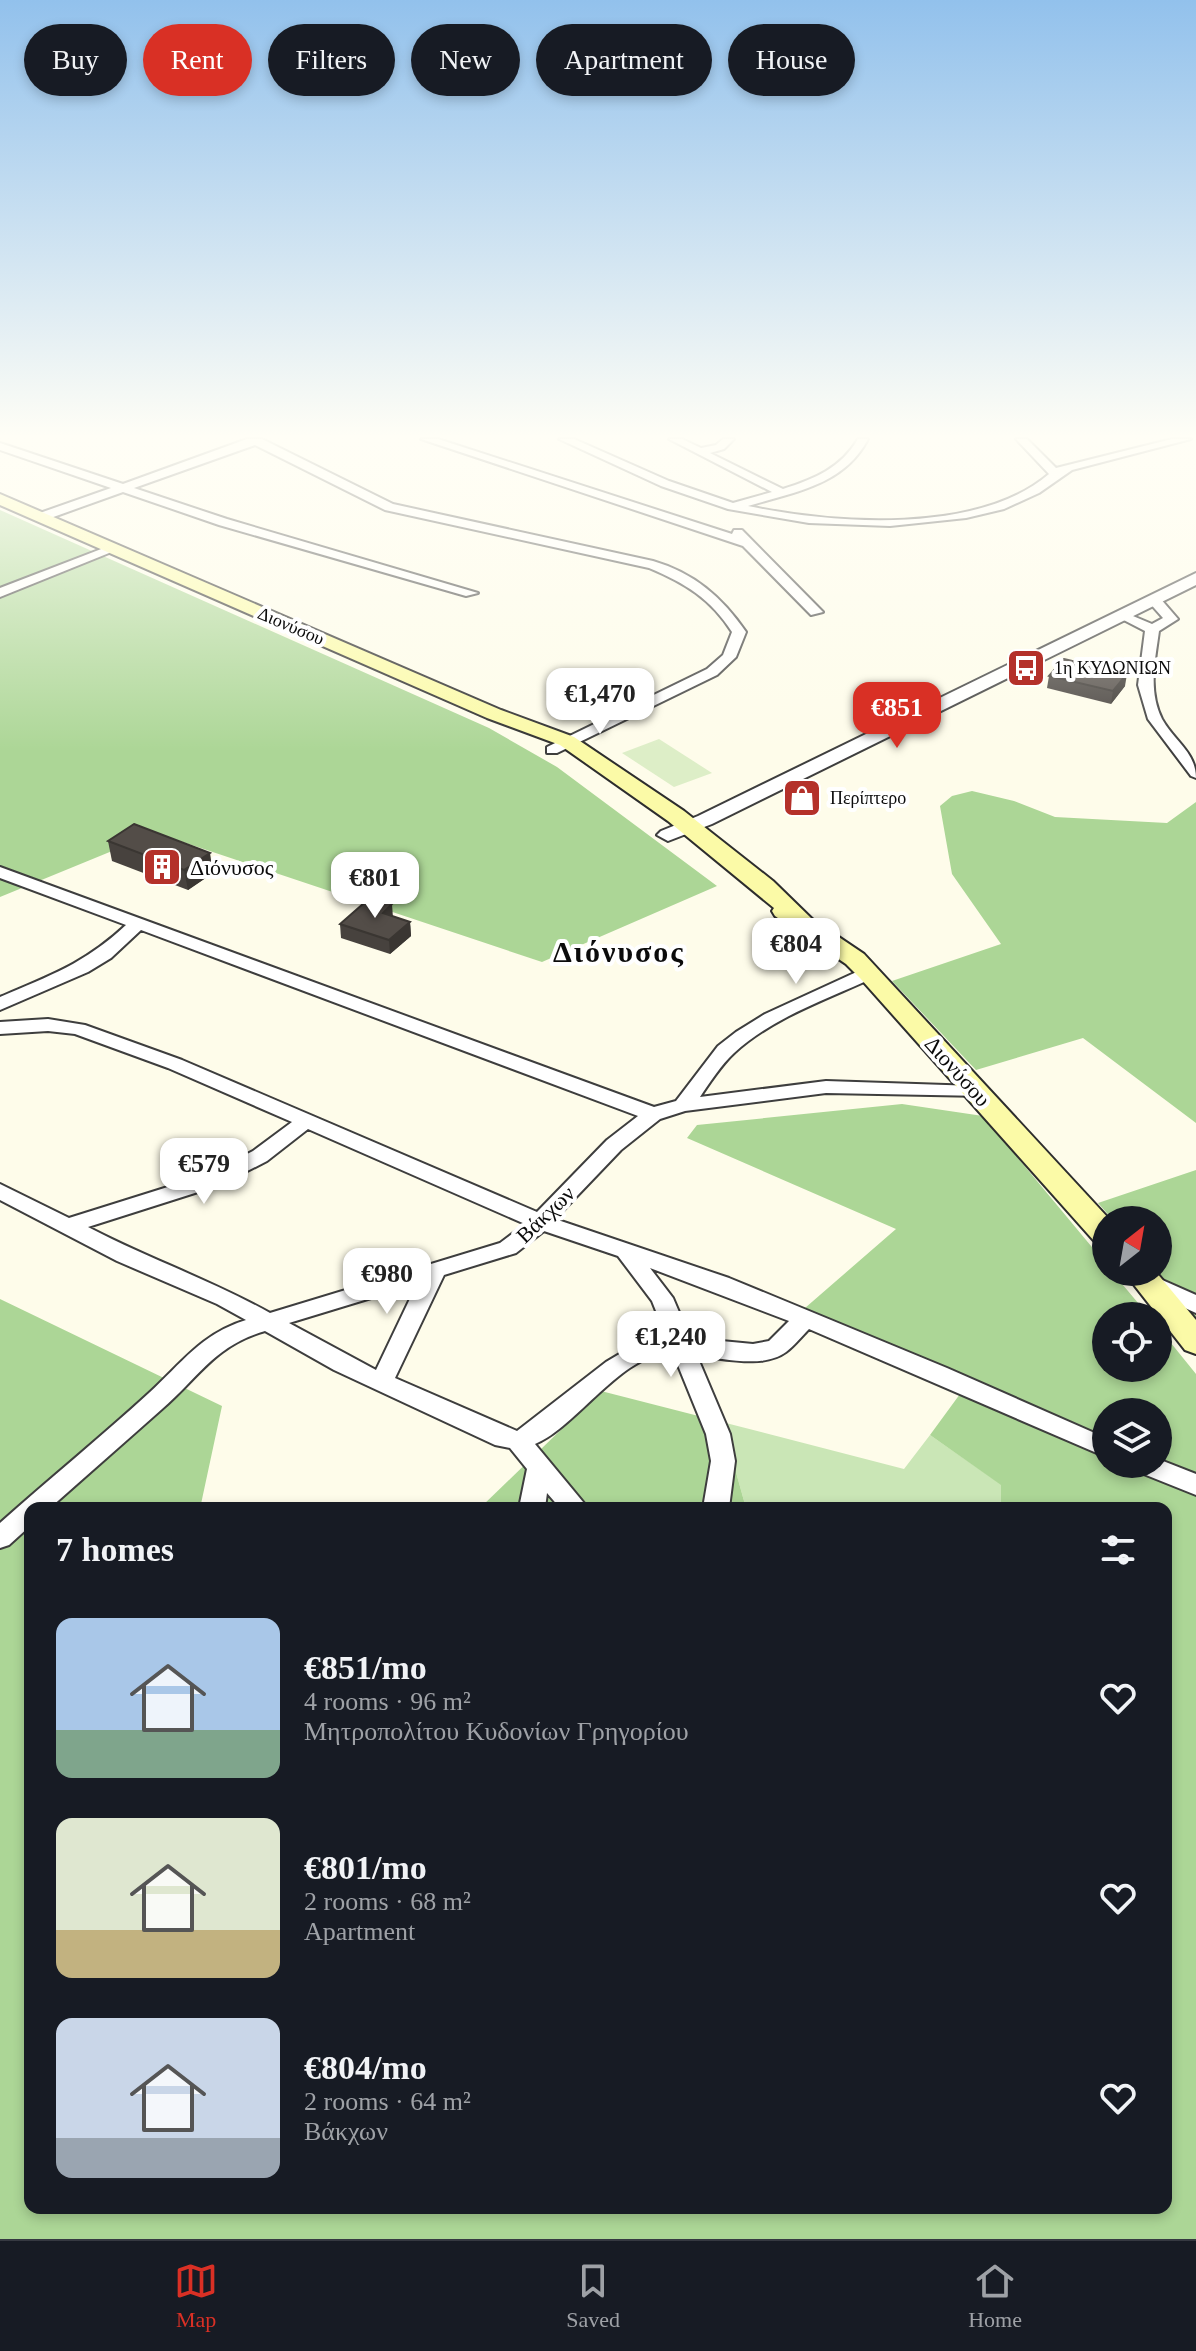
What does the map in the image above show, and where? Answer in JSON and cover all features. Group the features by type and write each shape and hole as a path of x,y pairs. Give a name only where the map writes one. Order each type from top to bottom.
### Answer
{"main road":[{"name":"Διονύσου","path":"101,543 559,745 672,825 741,888 800,919 869,973 1092,1220"},
{"path":"1151,1286 1196,1342"}],"street":[{"path":"295,543 471,593"},
{"path":"555,543 653,565 690,580 722,604 739,632 729,657 720,665 673,693 559,745"},
{"path":"748,543 816,612"},
{"path":"0,593 113,549"},
{"path":"672,825 1066,643 1080,633 1196,578"},
{"path":"1152,629 1171,619 1154,600"},
{"path":"1121,615 1152,629"},
{"path":"1152,629 1145,685 1155,719 1196,773"},
{"path":"0,872 542,1070 653,1114"},
{"path":"0,1004 93,961 138,923"},
{"path":"683,1105 725,1050 743,1036 772,1018 869,973"},
{"path":"0,1028 48,1025 90,1032 175,1064 539,1221 721,1284 939,1374 1092,1442"},
{"name":"Βάκχων","path":"41,1502 158,1399 213,1344 264,1321 508,1248 529,1233 614,1145 653,1114 683,1105 826,1087 976,1092"},
{"path":"68,1226 213,1180 260,1156 306,1121"},
{"path":"0,1191 125,1256 225,1298 382,1382 504,1438 517,1440 531,1436 633,1354 651,1346 753,1353 776,1348 804,1320"},
{"path":"627,1253 662,1298 718,1434 723,1461 717,1502"},
{"path":"382,1382 435,1272"},
{"path":"1161,1286 1196,1305"},
{"path":"517,1440 570,1502"},
{"path":"533,1502 540,1468"},
{"path":"1172,1475 1196,1485"},
{"name":"Βάκχων","path":"0,1538 24,1517"}],"green space":[{"path":"0,543 75,543 489,728 557,767 717,886 542,962 156,833 0,897"},
{"path":"659,739 712,773 674,787 622,753"},
{"path":"972,791 1014,801 1055,817 1167,823 1196,802 1196,1123 1083,1038 976,1070 892,981 1001,944 952,874 940,806 952,796"},
{"path":"902,1104 983,1116 1092,1247 1092,1286 1124,1286 1137,1302 1092,1302 1092,1382 1172,1382 1172,1344 1196,1374 1196,2239 0,2239 0,1299 222,1406 201,1502 24,1502 24,2214 1172,2214 1172,1502 1001,1502 1001,1485 930,1435 969,1377 805,1308 896,1229 687,1138 697,1125"},
{"path":"1196,1170 1196,1319 1168,1286 1172,1286 1172,1206 1101,1206 1098,1203"},
{"path":"601,1391 722,1422 744,1502 486,1502"},
{"path":"722,1422 904,1469 930,1435 1002,1485 1001,1502 744,1502"}],"building":[{"path":"1064,659 1127,674 1113,691 1049,676"},
{"path":"134,824 210,853 184,870 108,841"},
{"path":"371,897 392,904 383,913 410,922 389,940 340,924"}],"place":[{"name":"1η ΚΥΔΩΝΙΩΝ","path":"1026,668"},
{"name":"Περίπτερο","path":"802,798"},
{"name":"Διόνυσος","path":"162,867"}],"district":[{"name":"Διόνυσος","path":"619,952"}]}
